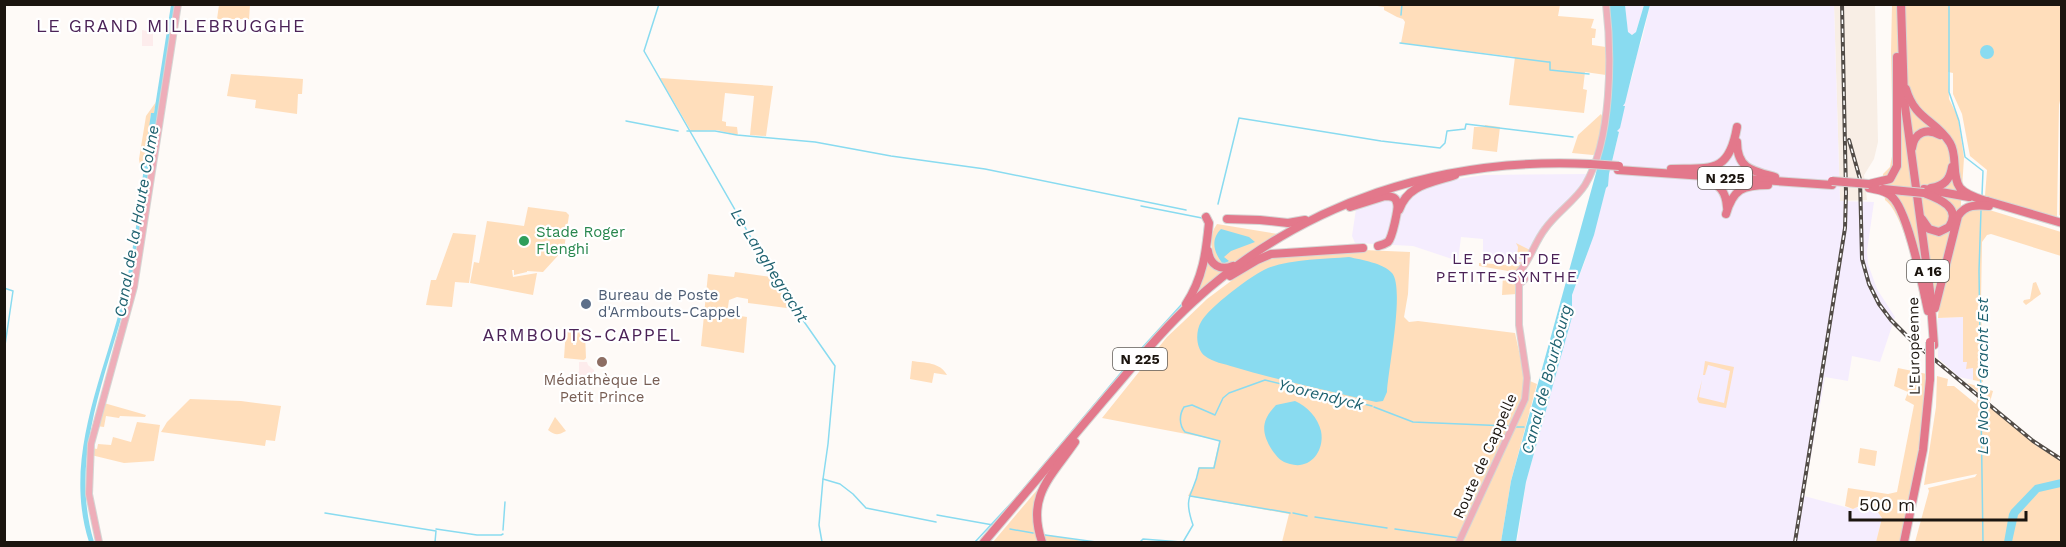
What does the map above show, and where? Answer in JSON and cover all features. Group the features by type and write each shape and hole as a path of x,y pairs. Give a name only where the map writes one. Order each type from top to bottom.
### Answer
{"highway":[{"name":"L'Européenne","path":"1896,4 1902,126 1932,344"},
{"name":"L'Européenne","path":"1901,4 1899,56 1911,162 1922,193 1932,300 1931,427 1909,543"},
{"path":"1869,186 1888,180 1897,166 1899,56"},
{"path":"1899,56 1910,100 1920,114 1950,143 1954,152 1956,176 1960,187 1967,194 1989,204 2061,225"},
{"path":"1668,169 1703,169 1722,163 1732,150 1737,127 1737,151 1742,163 1754,171 1775,177"},
{"path":"1911,162 1913,141 1924,131 1939,134 1950,150 1952,168 1949,179 1940,186 1922,193"},
{"name":"N 225","path":"982,543 1168,326 1215,283 1286,234 1328,212 1393,187 1454,171 1514,164 1589,166 1668,169 1903,189 1989,204"},
{"name":"N 225","path":"989,543 1170,331 1202,299 1230,276 1291,236 1344,209 1396,190 1455,176 1525,167 1589,166"},
{"name":"N 225","path":"1618,168 1656,173 1832,183"},
{"path":"1656,173 1705,180 1717,184 1726,195 1726,214 1734,196 1748,186 1832,183"},
{"path":"1344,209 1384,196 1391,196 1395,199 1398,206 1391,238 1382,246 1391,242 1401,205 1410,192 1422,185 1455,176"},
{"path":"1869,186 1888,193 1898,205 1919,267 1928,311"},
{"path":"1922,193 1940,199 1950,208 1952,220 1946,230 1934,231 1925,225 1922,193"},
{"name":"N 225","path":"1922,193 1968,197 1989,204"},
{"path":"1932,344 1936,300 1957,219 1960,212 1968,207 1989,204"},
{"path":"1208,229 1211,222 1220,220 1292,223 1328,212"},
{"path":"1168,326 1186,304 1199,282 1204,264 1209,221 1206,217"},
{"path":"1220,220 1211,227 1208,249 1209,258 1214,264 1228,268 1254,254"},
{"path":"1394,235 1394,242 1397,246"},
{"path":"1230,276 1271,254 1363,248"},
{"path":"1042,543 1037,519 1039,497 1047,479 1074,442"},
{"name":"L'Européenne","path":"1904,543 1917,494"}],"main road":[{"path":"99,543 89,490 91,444 134,287 178,4"},
{"name":"Route de Cappelle","path":"1459,543 1521,412 1526,395 1527,378 1518,306 1521,277 1539,237 1584,187 1600,146 1609,60 1606,4"}],"shaded area":[{"path":"1364,4 1560,5 1558,16 1594,19 1591,28 1596,29 1592,45 1606,47 1606,75 1585,72 1583,89 1587,90 1584,113 1509,105 1515,57 1401,43 1405,22 1403,19 1384,10 1384,7"},
{"path":"219,5 250,5 249,19 217,19"},
{"path":"1625,5 1644,5 1633,35 1628,33"},
{"path":"1650,5 1834,5 1840,201 1874,202 1867,251 1868,264 1877,289 1895,317 1880,362 1852,356 1848,381 1825,377 1804,496 1853,509 1870,501 1882,518 1876,542 1517,542 1526,482 1571,320 1572,295 1585,261 1606,188 1623,106"},
{"path":"1834,5 1875,5 1878,142 1874,159 1864,175 1867,200 1840,201"},
{"path":"1892,5 2061,5 2062,92 2059,105 2057,217 1985,196 1987,170 1970,156 1962,114 1953,94 1953,73 1948,72 1949,99 1958,117 1964,158 1960,218 1970,209 1983,208 2061,232 2061,256 1991,234 1987,235 1982,242 1983,382 1973,380 1973,368 1966,369 1967,362 1963,362 1963,317 1938,318 1939,304 1921,301 1903,232 1892,207 1885,200 1883,174 1890,167 1893,151"},
{"path":"142,30 153,32 153,46 142,46"},
{"path":"231,74 303,79 302,94 298,94 297,114 255,108 256,100 227,96"},
{"path":"660,78 773,86 766,136 750,135 754,96 725,93 722,121 726,122 726,126 737,127 738,135 716,130 691,131"},
{"path":"156,102 154,113 151,113 145,166 140,166 139,159 146,116"},
{"path":"2061,113 2062,216 2059,215"},
{"path":"1601,114 1603,118 1596,153 1593,155 1572,153 1578,135"},
{"path":"1485,125 1500,127 1497,152 1472,149 1474,127 1485,127"},
{"path":"1588,174 1583,183 1553,216 1523,264 1483,261 1483,239 1461,237 1458,261 1413,246 1355,243 1352,236 1356,209 1444,181 1484,175"},
{"name":"Stade Roger Flenghi","path":"528,207 566,212 569,215 564,249 543,272 527,271 514,275 514,270 512,270 513,277 537,273 533,295 470,283 474,262 479,263 487,221 524,226"},
{"path":"1217,224 1278,234 1230,265 1217,263 1211,243 1212,233"},
{"path":"453,233 476,235 469,283 455,282 452,307 426,305 431,280 436,280"},
{"path":"1516,243 1530,250 1523,264 1509,263 1522,262 1523,259 1517,258"},
{"path":"1364,250 1410,252 1408,294 1404,317 1409,322 1418,321 1515,333 1525,379 1537,384 1511,481 1501,542 1282,542 1289,514 1188,496 1197,479 1199,467 1213,468 1218,440 1102,418 1167,337 1207,299 1251,266 1273,257"},
{"path":"1207,256 1226,270 1193,299"},
{"path":"1479,263 1522,266 1514,272 1479,266"},
{"path":"735,272 772,277 794,309 748,303 748,299 737,297 729,300 727,314 747,317 744,353 701,346 708,274 734,277"},
{"path":"1503,275 1514,282 1517,294 1502,295"},
{"path":"2036,282 2041,294 2026,305 2023,302 2030,299 2033,283"},
{"path":"1963,317 1963,362 1967,362 1973,368 1973,380 1959,377 1938,358 1938,318"},
{"path":"566,329 575,330 573,345 576,345 578,330 585,333 586,358 584,360 564,358"},
{"path":"912,361 936,365 947,375 934,373 932,383 910,379"},
{"path":"1705,361 1734,367 1726,408 1699,403 1697,399 1702,380 1699,397 1724,403 1730,371 1708,365 1703,375"},
{"path":"579,362 587,362 594,370 595,383 579,380 577,372 579,372"},
{"path":"1898,368 1927,374 1918,453 1901,542 1876,542 1882,518 1870,501 1853,509 1845,506 1848,488 1888,494 1897,492 1914,405 1905,400 1908,392 1894,386"},
{"path":"1937,376 1948,379 1947,386 1954,386 1976,404 1978,397 2037,446 2061,461 2061,542 1915,542 1928,488 1975,477 1977,474 1924,485 1936,407"},
{"path":"1967,383 1993,391 1990,402"},
{"path":"190,399 241,401 281,406 275,441 266,440 265,446 161,432 167,422"},
{"path":"104,403 146,415 145,417 120,416 119,418 106,416 104,427 96,426"},
{"path":"555,417 566,431 557,434 548,430"},
{"path":"137,422 160,425 154,461 124,463 91,455 92,448 97,449 98,444 111,445 113,437 131,442"},
{"path":"1860,448 1877,451 1875,466 1858,463"},
{"path":"1043,483 1036,504 1041,542 993,542"},
{"path":"1042,534 1089,542 1044,542"}],"water":[{"path":"171,5 176,5 135,262 97,401 90,436 86,471 87,506 94,542 89,542 82,509 80,477 84,444 90,412 126,284 151,113 154,113"},
{"name":"Canal de Bourbourg","path":"1608,5 1625,5 1628,32 1632,35 1636,32 1644,5 1650,5 1623,106 1625,106 1620,128 1617,131 1619,132 1608,186 1594,235 1572,295 1572,317 1526,482 1516,542 1501,542 1511,481 1596,173 1608,113"},
{"path":"1984,45 1990,45 1994,52 1990,59 1984,59 1980,55 1980,49"},
{"path":"1221,229 1249,237 1255,242 1231,251 1224,257 1229,261 1223,264 1214,246 1215,238"},
{"path":"1349,257 1383,267 1392,273 1396,282 1395,330 1387,392 1383,401 1376,402 1269,377 1215,361 1202,353 1197,340 1201,322 1221,300 1252,277 1268,268 1287,263"},
{"path":"1295,401 1315,417 1320,426 1322,438 1314,457 1304,464 1297,465 1284,462 1276,455 1264,432 1265,422 1276,405"},
{"path":"2061,479 2061,487 2039,492 2018,515 2012,542 2004,542 2011,510 2035,485"}],"waterway":[{"name":"Le Langhegracht","path":"659,4 644,51 777,283 835,366 819,525 822,542"},
{"path":"1401,15 1402,4"},
{"name":"Le Noord Gracht Est","path":"1949,4 1949,92 1959,121 1965,157 1983,171 1982,195"},
{"path":"1400,43 1550,62 1550,70 1589,74"},
{"path":"1218,204 1239,118 1440,148 1445,143 1447,131 1465,129 1466,124 1573,137"},
{"path":"626,121 678,131"},
{"path":"687,131 715,131 815,142 891,156 985,169 1186,210"},
{"path":"1141,206 1202,218"},
{"name":"Le Noord Gracht Est","path":"1981,210 1979,271 1983,542"},
{"path":"1202,252 1205,224"},
{"path":"4,252 4,267"},
{"path":"4,288 13,291 4,352"},
{"path":"975,542 1014,500 1141,349 1182,304"},
{"name":"Yoorendyck","path":"1183,542 1193,525 1189,501 1199,468 1214,468 1220,441 1185,432 1180,420 1184,407 1192,405 1215,415 1223,398 1229,393 1265,380 1372,406"},
{"name":"Yoorendyck","path":"1374,407 1413,422 1508,426"},
{"name":"Yoorendyck","path":"1516,427 1524,427"},
{"name":"Yoorendyck","path":"823,479 840,484 866,508 936,522"},
{"path":"1190,496 1290,513"},
{"path":"503,530 505,502"},
{"path":"325,513 436,531 435,542"},
{"path":"1293,513 1307,516"},
{"name":"Yoorendyck","path":"937,515 993,525"},
{"path":"1315,517 1387,528"},
{"path":"436,529 477,535 503,534"},
{"name":"Yoorendyck","path":"1010,529 1033,533"},
{"path":"1395,529 1459,538"},
{"name":"Yoorendyck","path":"1045,535 1096,542"},
{"name":"Yoorendyck","path":"1140,542 1143,539 1181,542"}],"railway":[{"path":"1795,542 1845,228 1842,4"},
{"path":"1849,140 1860,179 1862,259 1869,284 1879,304 1912,341 2033,441 2062,460"}],"place":[{"name":"Stade Roger Flenghi","path":"524,241"},
{"name":"Bureau de Poste d'Armbouts-Cappel","path":"586,304"},
{"name":"Médiathèque Le Petit Prince","path":"602,362"}],"district":[{"name":"LE GRAND MILLEBRUGGHE","path":"171,26"},
{"name":"LE PONT DE PETITE-SYNTHE","path":"1507,267"},
{"name":"ARMBOUTS-CAPPEL","path":"582,335"}],"water label":[{"name":"Canal de la Haute Colme","path":"136,221"}]}
